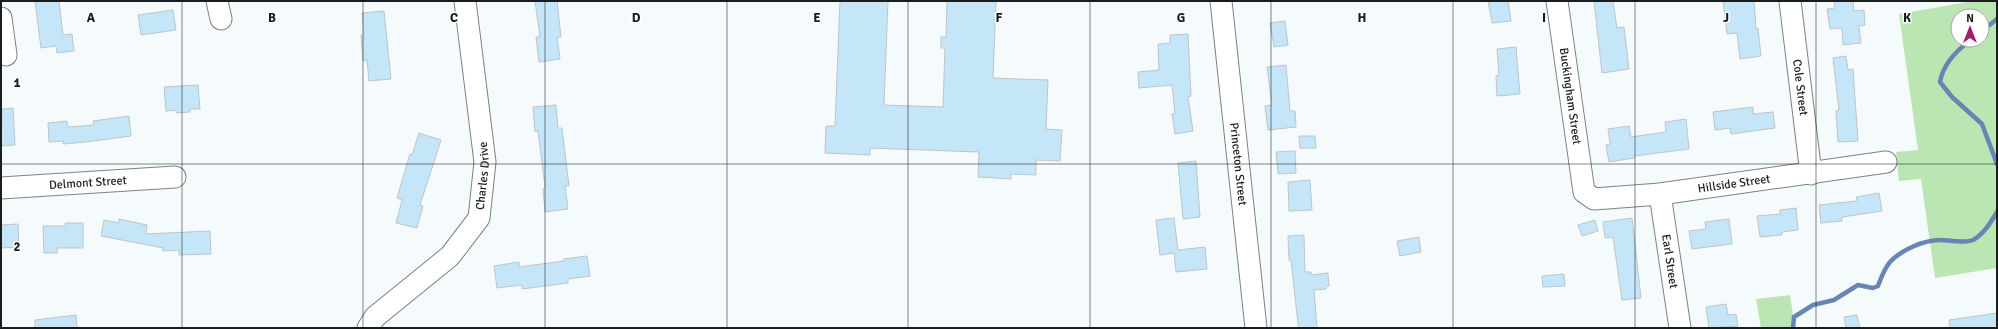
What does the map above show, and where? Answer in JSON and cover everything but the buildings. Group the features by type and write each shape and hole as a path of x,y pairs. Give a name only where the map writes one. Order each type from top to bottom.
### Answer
{"street":[{"name":"Charles Drive","path":"368,328 375,316 450,256 479,218 485,162 465,1"},
{"name":"Princeton Street","path":"1221,1 1256,328"},
{"name":"Buckingham Street","path":"1557,1 1584,192"},
{"name":"Cole Street","path":"1790,1 1811,174"},
{"path":"1,18 6,55"},
{"name":"Hillside Street","path":"1584,192 1594,199 1660,194 1811,174 1886,162"},
{"name":"Delmont Street","path":"1,188 175,177"},
{"name":"Earl Street","path":"1660,194 1680,328"}],"green space":[{"path":"1973,1 1997,1 1997,268 1935,278 1921,179 1899,181 1896,152 1918,150 1899,14"},
{"path":"1790,295 1795,328 1761,328 1756,299"}],"waterway":[{"path":"1990,25 1997,19"},
{"path":"1961,48 1947,64 1940,82 1952,97 1982,124 1997,164"},
{"path":"1793,328 1794,317 1813,305 1834,300 1858,285 1873,288 1878,286 1884,271 1890,262 1913,246 1934,240 1961,242 1973,240 1984,231 1997,212"}]}
